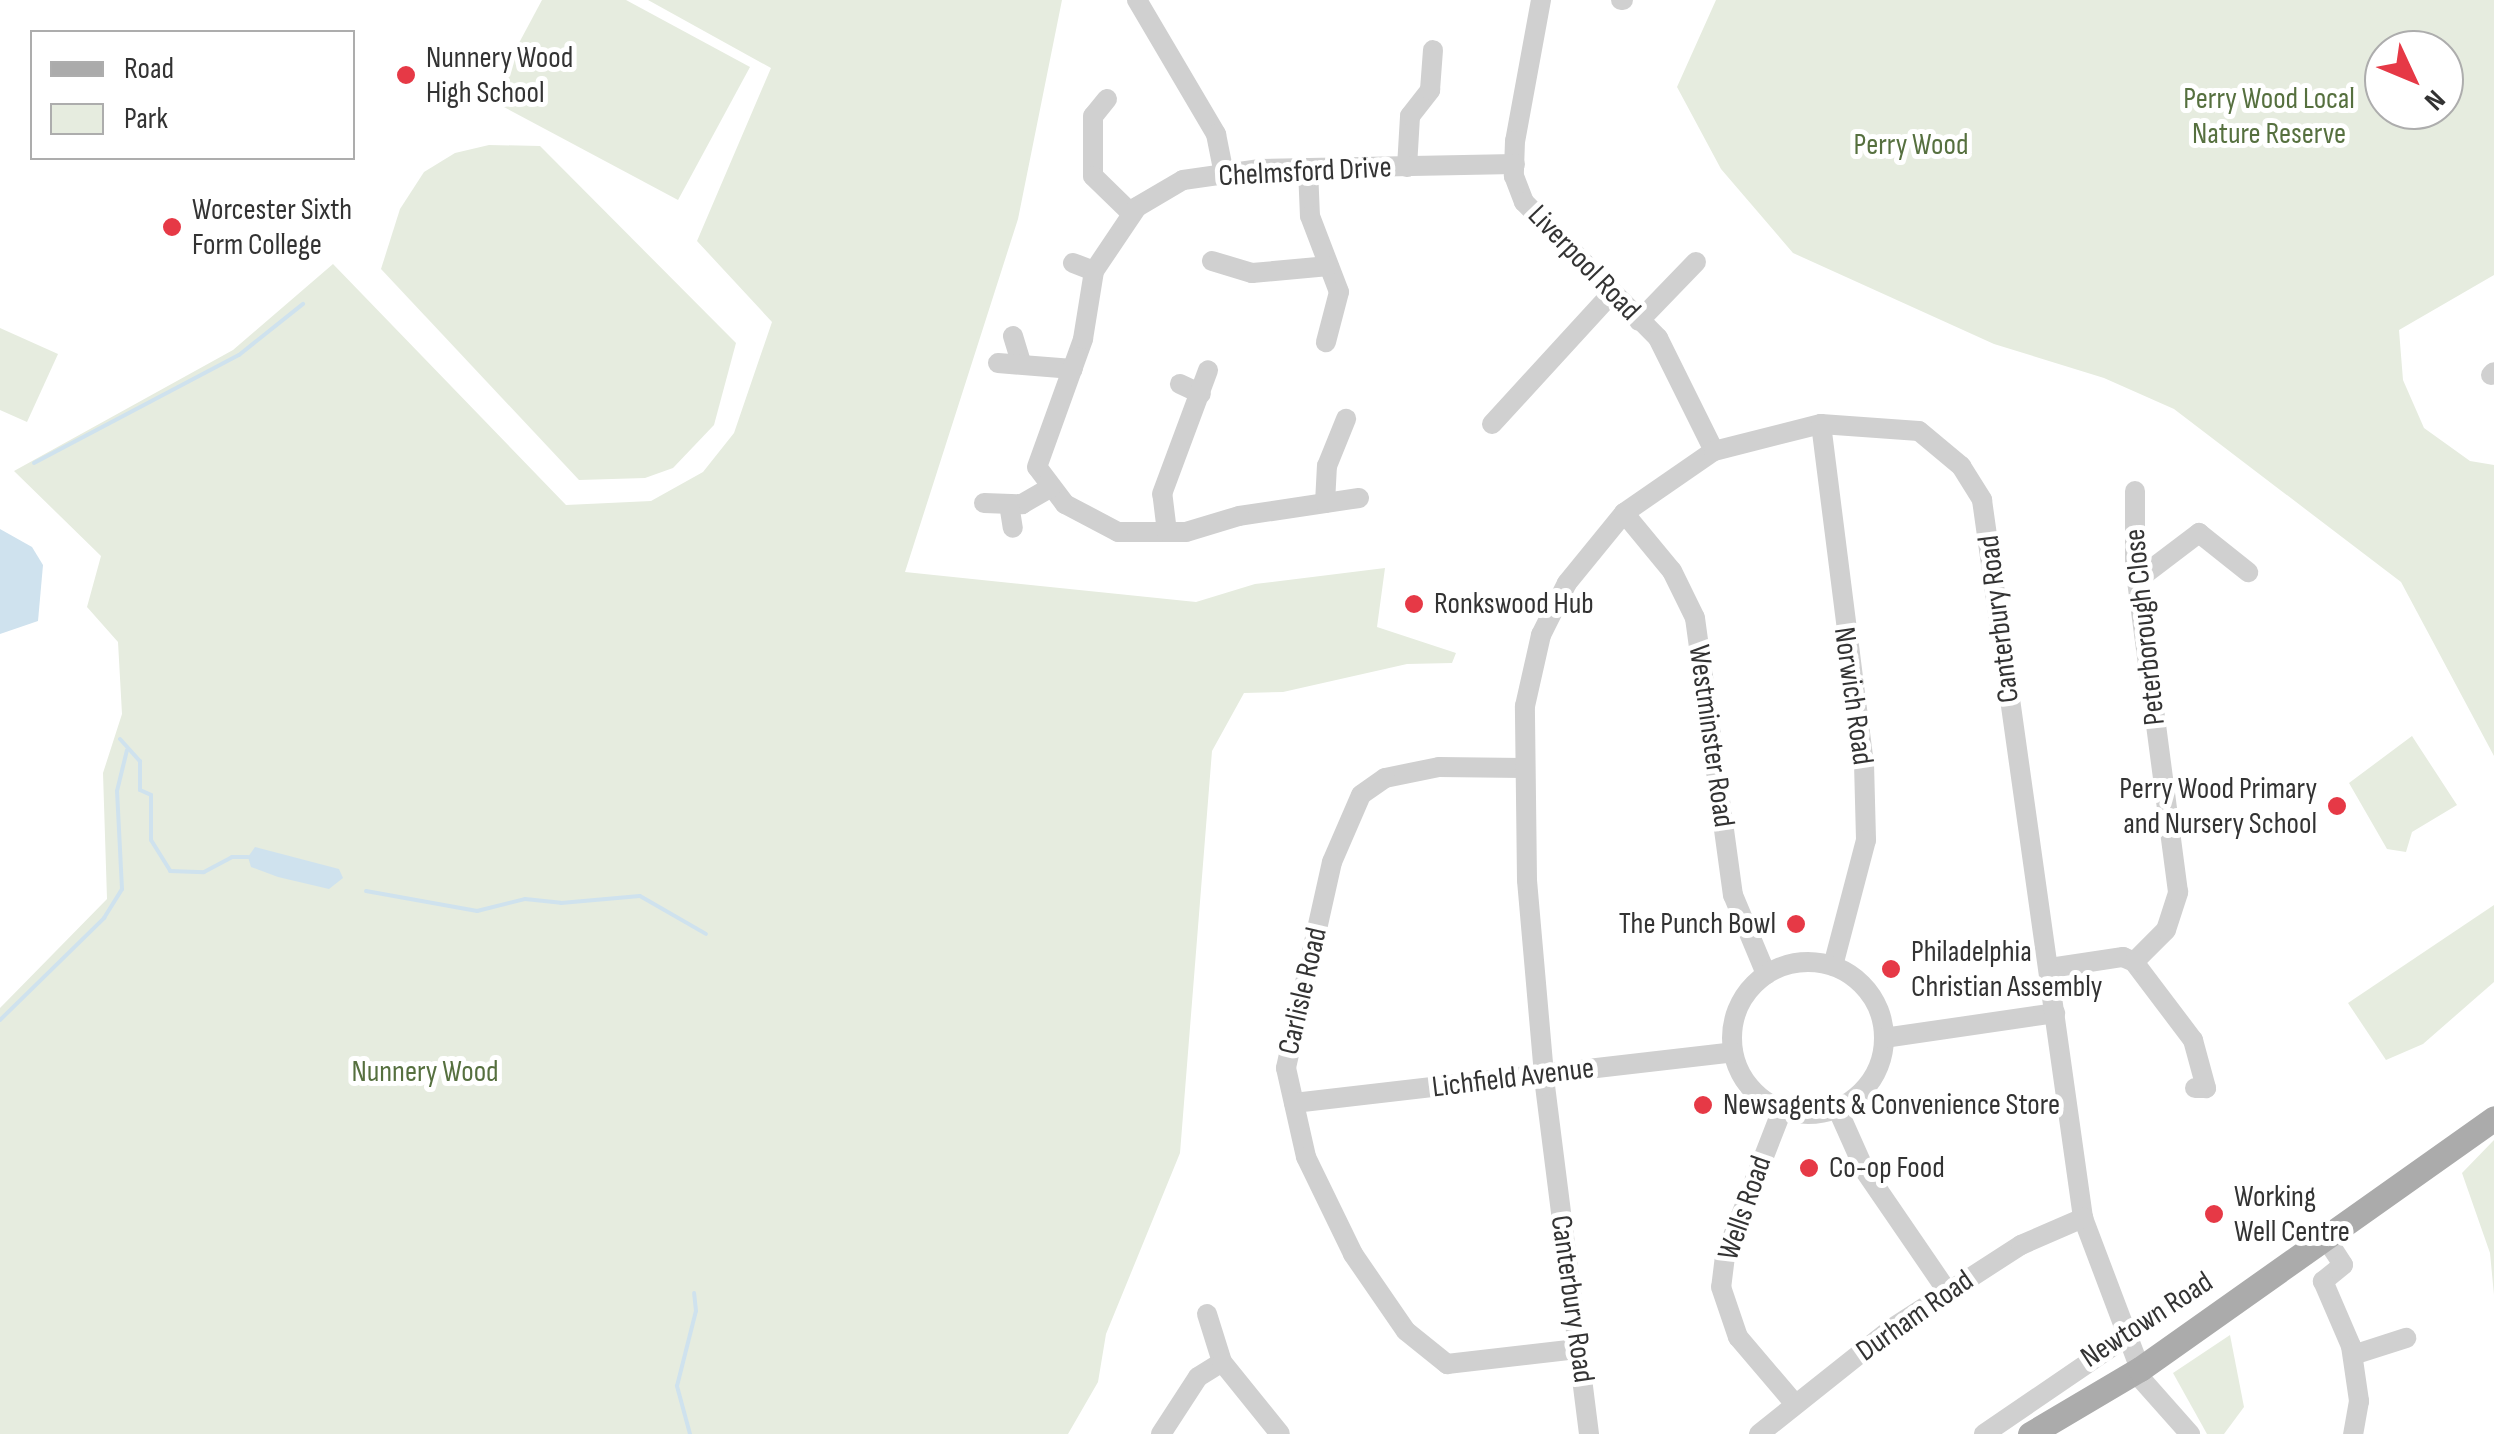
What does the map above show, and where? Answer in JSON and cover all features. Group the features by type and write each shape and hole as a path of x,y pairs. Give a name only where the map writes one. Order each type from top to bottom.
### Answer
{"main road":[{"name":"Newtown Road","path":"2030,1434 2137,1370 2494,1118"}],"street":[{"path":"1137,0 1216,134 1224,174"},
{"name":"Liverpool Road","path":"1541,0 1515,164 1524,202 1541,225 1668,354 1714,451"},
{"path":"1407,168 1410,116 1430,90 1433,50"},
{"path":"1107,100 1094,116 1093,176 1132,214"},
{"name":"Chelmsford Drive","path":"1052,486 1037,467 1073,369 1094,271 1132,214 1184,180 1224,174 1308,168 1515,164"},
{"path":"1308,168 1310,216 1339,292 1326,342"},
{"path":"1212,261 1252,273 1328,266"},
{"path":"1639,321 1696,262"},
{"path":"1073,263 1094,271"},
{"path":"1492,424 1611,294"},
{"path":"1012,336 1021,362"},
{"path":"998,362 1073,369"},
{"path":"1167,532 1162,494 1208,370"},
{"path":"1180,384 1201,394"},
{"path":"1326,503 1327,466 1346,419"},
{"name":"Canterbury Road","path":"1590,1434 1544,1075 1523,768 1525,706 1542,635 1566,583 1624,513 1714,451 1820,424 1919,432 1960,466 1982,500 2083,1218 2137,1370 2190,1434"},
{"name":"Norwich Road","path":"1820,424 1864,763 1866,840 1833,966"},
{"path":"984,503 1022,504 1052,486 1065,504 1118,532 1167,532 1359,498"},
{"name":"Peterborough Close","path":"2134,962 2166,930 2178,892 2137,580 2135,491"},
{"path":"1009,504 1012,528"},
{"name":"Westminster Road","path":"1624,513 1672,572 1695,618 1733,895 1766,974"},
{"path":"2137,580 2199,534 2248,572"},
{"name":"Carlisle Road","path":"1523,768 1439,767 1386,778 1361,795 1332,862 1286,1068 1306,1158 1353,1254 1406,1330 1447,1364 1577,1349"},
{"path":"2050,968 2123,957 2134,962 2193,1040 2206,1088 2195,1088"},
{"path":"1792,963 1833,966 1870,994 1884,1038 1874,1074 1837,1108 1782,1110 1750,1088 1733,1052 1739,1006 1766,974 1792,963"},
{"path":"1884,1038 2055,1013"},
{"name":"Lichfield Avenue","path":"1294,1103 1733,1052"},
{"path":"1837,1108 1865,1171 1948,1292"},
{"name":"Wells Road","path":"1782,1110 1725,1256 1721,1287 1738,1337 1795,1404"},
{"name":"Durham Road","path":"1759,1434 1948,1292 2021,1244 2083,1218"},
{"path":"2325,1237 2343,1266 2323,1281 2352,1355 2359,1401 2354,1434"},
{"path":"1206,1314 1222,1362 1280,1434"},
{"path":"1984,1434 2126,1337"},
{"path":"2352,1355 2406,1338"},
{"path":"1162,1434 1198,1377 1222,1362"}],"green space":[{"path":"542,0 626,0 750,67 678,200 489,99"},
{"name":"Nunnery Wood","path":"648,0 1062,0 1018,219 905,572 1196,602 1255,584 1385,568 1377,627 1456,653 1452,663 1407,664 1283,692 1244,693 1212,751 1180,1153 1106,1334 1098,1382 1068,1434 0,1434 0,1008 107,899 103,773 122,714 118,642 87,607 101,556 14,471 233,350 333,264 566,505 651,501 703,472 734,433 772,322 697,241 771,68"},
{"path":"1716,0 2494,0 2494,275 2399,330 2403,380 2424,428 2470,461 2494,465 2494,756 2401,582 2174,409 2104,378 1994,344 1793,253 1721,169 1677,87"},
{"path":"489,145 540,146 736,343 714,425 673,468 645,478 579,480 381,269 400,209 424,172 455,153"},
{"path":"0,328 58,354 27,422 0,410"},
{"path":"2412,736 2457,805 2412,832 2406,852 2387,849 2349,783"},
{"path":"2494,905 2494,982 2423,1044 2386,1060 2348,1003"},
{"path":"2494,1140 2494,1295 2490,1253 2462,1173"},
{"path":"2230,1335 2244,1407 2224,1434 2207,1434 2173,1373"}],"water":[{"path":"0,529 32,547 43,565 38,621 0,634"},
{"path":"255,847 339,869 343,878 329,889 278,877 251,867 248,857"}],"waterway":[{"path":"34,463 239,355 303,304"},
{"path":"120,739 140,761 140,790 151,795 151,840 170,871 204,872 232,857 248,857"},
{"path":"0,1020 104,918 122,889 117,791 127,750"},
{"path":"366,891 477,911 525,899 561,903 640,896 706,934"},
{"path":"690,1434 677,1386 696,1311 694,1293"}],"place":[{"name":"Nunnery Wood High School","path":"406,75"},
{"name":"Worcester Sixth Form College","path":"172,227"},
{"name":"Ronkswood Hub","path":"1414,604"},
{"name":"Perry Wood Primary and Nursery School","path":"2337,806"},
{"name":"The Punch Bowl","path":"1796,924"},
{"name":"Philadelphia Christian Assembly","path":"1891,969"},
{"name":"Newsagents & Convenience Store","path":"1703,1105"},
{"name":"Co-op Food","path":"1809,1168"},
{"name":"Working Well Centre","path":"2214,1214"}],"park label":[{"name":"Perry Wood Local Nature Reserve","path":"2269,116"},
{"name":"Perry Wood","path":"1911,145"}]}
